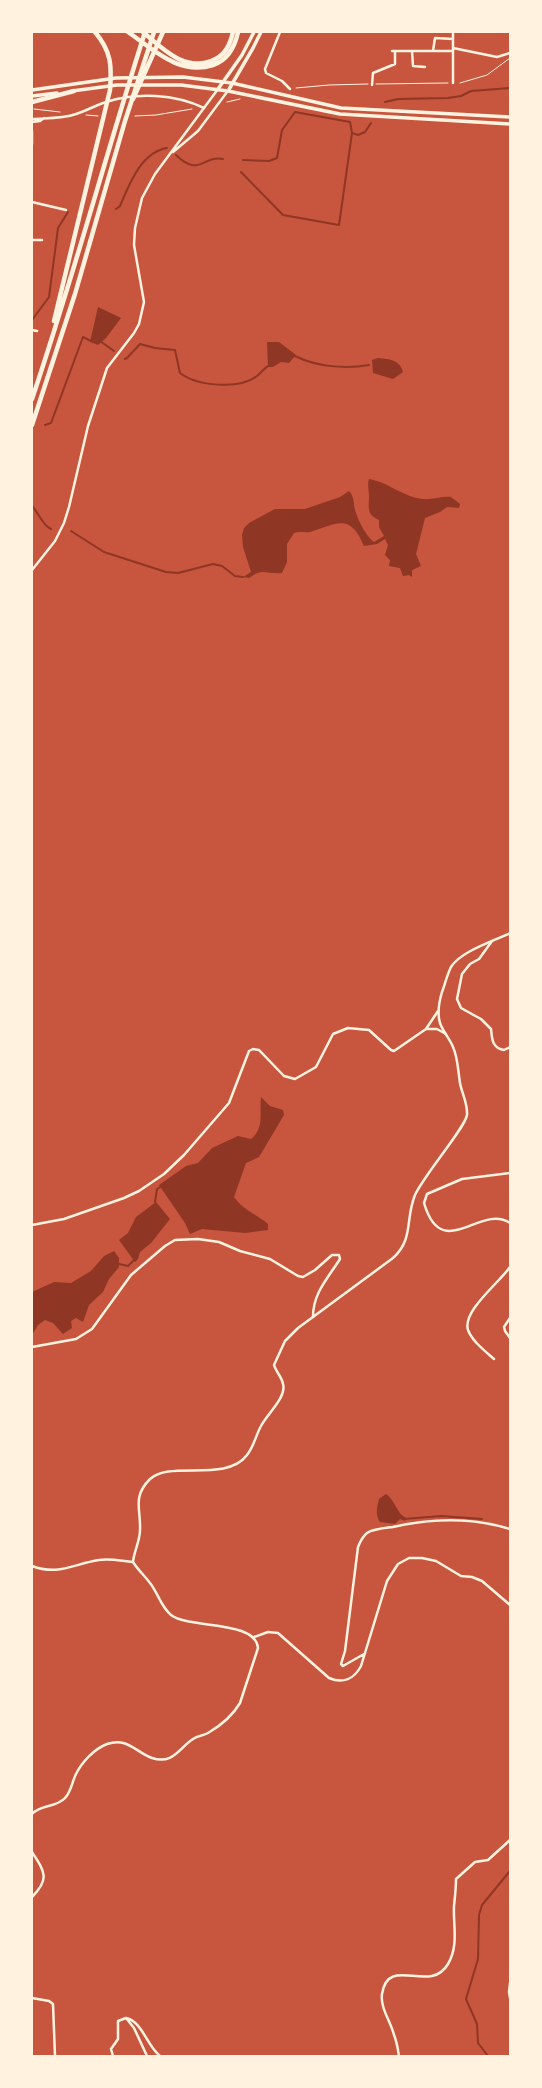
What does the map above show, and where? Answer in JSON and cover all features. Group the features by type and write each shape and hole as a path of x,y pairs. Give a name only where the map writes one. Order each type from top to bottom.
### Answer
{"highway":[{"path":"45,359 110,90 111,68 108,52 95,32"},
{"path":"128,32 170,61 194,68 217,64 227,56 235,46 239,32"},
{"path":"32,397 144,32 176,58 195,64 214,60 222,55 229,46 233,32"},
{"path":"32,425 75,294 125,121 154,33"},
{"path":"131,103 161,34"},
{"path":"32,102 74,91"}],"main road":[{"path":"218,89 242,55 254,32"},
{"path":"229,90 261,32"},
{"path":"32,90 150,76 232,83 341,108 510,117"},
{"path":"32,96 117,85 156,84 229,90 340,114 510,124"}],"street":[{"path":"281,32 265,69 270,76 282,81 290,89"},
{"path":"453,32 453,83"},
{"path":"433,51 435,38 453,39"},
{"path":"372,85 373,73 395,64 394,51 453,49 497,57 510,53"},
{"path":"412,51 412,66 425,67"},
{"path":"32,570 51,547 64,523 88,426 107,368 139,324 144,302 134,245 137,215 147,186 218,89"},
{"path":"168,156 198,131 229,90"},
{"path":"32,120 77,114 110,100 136,96 166,96 204,108"},
{"path":"32,131 32,144"},
{"path":"32,202 66,211"},
{"path":"32,240 42,240"},
{"path":"32,330 37,331"},
{"path":"32,1225 64,1219 124,1198 164,1174 229,1103 246,1056 253,1049 265,1055 284,1076 295,1079 316,1067 330,1039 339,1031 356,1028 369,1030 394,1051 426,1029 438,1011 447,975 456,961 510,933"},
{"path":"492,941 479,959 470,964 462,974 457,999 461,1008 481,1019 491,1029 496,1048 504,1050 510,1047"},
{"path":"133,1562 140,1530 138,1508 145,1486 160,1473 227,1467 247,1455 283,1390 284,1385 274,1365 279,1350 293,1333 402,1249 407,1239 410,1210 418,1189 466,1119 467,1110 457,1059 440,1024 438,1011"},
{"path":"426,1029 437,1029 446,1034"},
{"path":"427,1194 462,1179 510,1173"},
{"path":"418,1189 427,1194"},
{"path":"427,1194 424,1205 443,1230 452,1232 499,1217 510,1223"},
{"path":"32,1347 76,1339 92,1329 131,1275 165,1246 175,1240 184,1239 219,1242 270,1259 303,1277 332,1255 339,1255 340,1259 319,1289 313,1317"},
{"path":"494,1359 470,1335 467,1323 471,1313 510,1267"},
{"path":"510,1318 504,1327 510,1338"},
{"path":"364,1653 343,1666 341,1664 358,1547 368,1532 421,1521 448,1519 476,1521 510,1530"},
{"path":"32,1566 61,1570 103,1559 133,1562 174,1617 237,1630 254,1637 268,1632 278,1633 329,1678 335,1680 353,1677 361,1666 387,1581 398,1564 409,1558 436,1561 461,1576 482,1581 510,1605"},
{"path":"32,1814 38,1807 58,1804 66,1798 82,1765 103,1745 124,1743 149,1757 168,1758 181,1751 193,1739 219,1725 240,1703 257,1648 254,1637"},
{"path":"399,2056 383,2006 384,1988 390,1980 400,1975 428,1978 442,1971 447,1965 456,1936 456,1879 475,1861 488,1860 510,1840"},
{"path":"32,1852 44,1877 41,1888 32,1897"},
{"path":"510,1983 510,1998"},
{"path":"32,1998 53,2004 55,2056"},
{"path":"126,2018 134,2028 147,2056"},
{"path":"113,2056 111,2049 118,2039 118,2021 126,2018 134,2020 150,2047 160,2056"}],"path":[{"path":"290,89 329,85 453,83 487,75 510,58"},
{"path":"225,102 241,99"}],"shaded area":[{"path":"98,307 121,318 98,345 90,342"},
{"path":"267,342 279,342 296,355 289,363 281,362 268,367"},
{"path":"378,358 397,363 403,372 393,379 373,373 372,360"},
{"path":"369,479 416,498 451,497 460,504 459,508 447,507 425,518 416,554 421,566 412,570 412,577 403,576 400,568 389,566 390,560 385,555 388,545 385,539 377,544 364,546 353,528 342,523 310,532 294,533 287,544 287,562 282,573 262,572 249,578 243,577 251,572 243,547 244,528 275,509 305,509 340,497 349,491 368,536 374,542 384,536 379,520 369,510"},
{"path":"261,1097 270,1106 283,1110 284,1115 259,1157 246,1163 234,1197 268,1224 268,1230 245,1233 202,1229 190,1234 159,1185 186,1166 198,1163 212,1148 238,1136 251,1139 260,1125"},
{"path":"156,1202 170,1219 140,1252 135,1262 119,1240 128,1233 136,1217"},
{"path":"114,1251 119,1258 119,1267 103,1292 89,1305 83,1322 76,1318 71,1321 72,1328 63,1334 53,1323 45,1320 32,1335 32,1292 54,1282 71,1283 91,1271 104,1256"},
{"path":"386,1494 406,1518 405,1521 400,1519 395,1524 380,1522 377,1514 379,1499"}],"waterway":[{"path":"385,102 398,99 448,98 471,91 510,88"},
{"path":"243,160 269,161 277,158 282,130 295,112 350,122 352,133 358,135 365,132 371,123"},
{"path":"241,172 283,215 339,225 352,133"},
{"path":"116,209 143,163 150,156 167,148"},
{"path":"176,155 191,165 223,159"},
{"path":"32,320 49,297 58,228 68,212"},
{"path":"45,425 51,423 83,337 91,341"},
{"path":"100,341 114,351"},
{"path":"125,359 140,344 175,350 180,373 197,381 218,385 249,380 270,365"},
{"path":"295,356 312,363 331,366 369,365"},
{"path":"32,506 51,529"},
{"path":"71,531 104,552 166,572 178,573 213,564 222,566 235,576 243,577"},
{"path":"155,1202 157,1189 162,1186"},
{"path":"119,1264 128,1266 134,1260"},
{"path":"404,1519 441,1516 482,1519"},
{"path":"488,2056 478,2043 477,2024 466,1999 478,1959 479,1915 482,1905 510,1871"}]}
